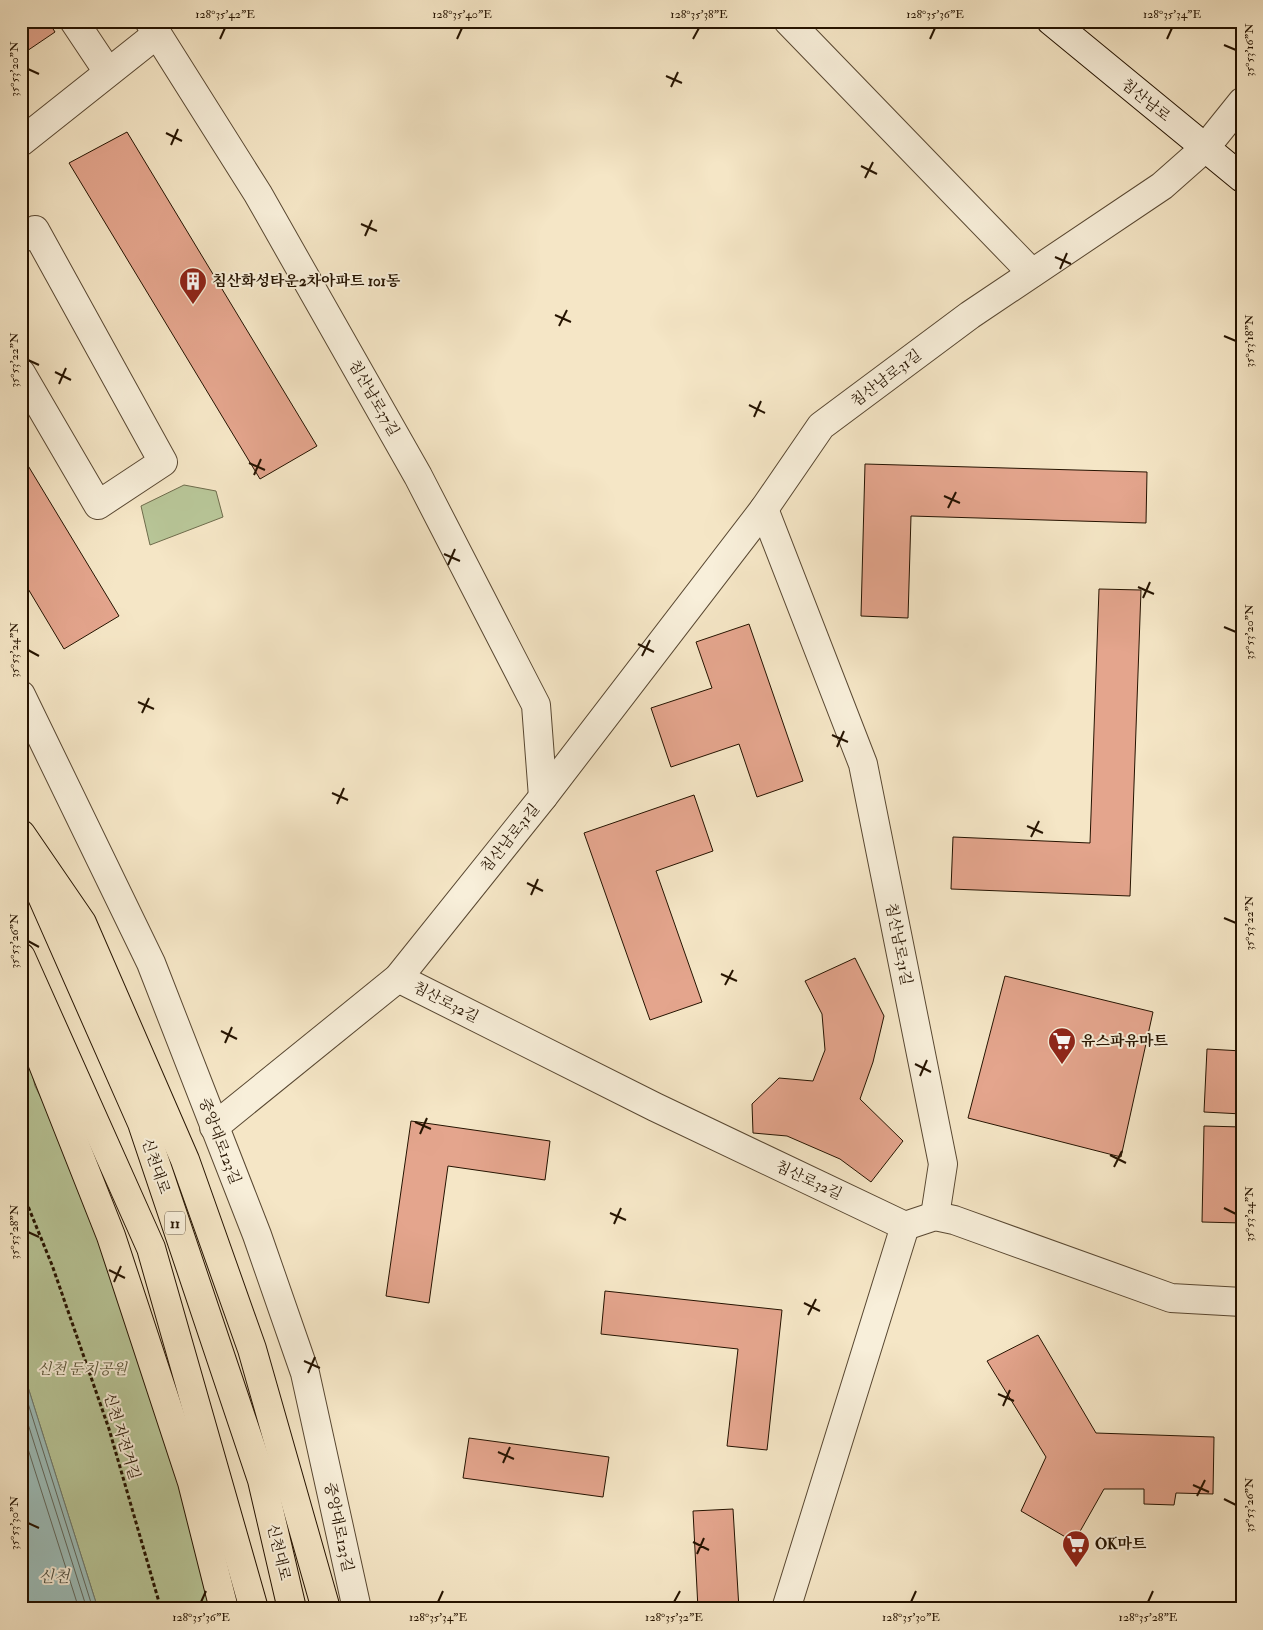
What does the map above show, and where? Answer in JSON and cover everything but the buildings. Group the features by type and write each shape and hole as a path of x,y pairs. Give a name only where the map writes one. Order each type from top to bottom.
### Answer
{"highway":[{"path":"21,834 82,923 185,1160 252,1349 326,1609"},
{"name":"신천대로","path":"21,850 142,1124 262,1480 292,1609"},
{"name":"11","path":"21,957 151,1248 254,1609"},
{"path":"21,1001 35,1044 110,1236 192,1482 224,1609"}],"street":[{"path":"74,21 108,72"},
{"path":"788,21 1032,273"},
{"name":"침산남로","path":"1051,21 1242,178"},
{"path":"21,142 108,72 153,28"},
{"name":"침산남로37길","path":"153,28 258,194 409,459 536,706 543,798"},
{"name":"침산남로31길","path":"214,1127 398,978 543,798 764,509 822,426 970,315 1162,186 1205,148 1242,102"},
{"path":"21,239 34,230 164,462 98,505 21,373"},
{"name":"침산남로31길","path":"764,509 863,764 943,1164 935,1216"},
{"name":"중앙대로123길","path":"21,696 151,964 257,1235 305,1373 357,1609"},
{"name":"침산로32길","path":"398,978 655,1107 904,1226"},
{"path":"786,1609 904,1226 935,1216 954,1220 1171,1298 1242,1302"}],"path":[{"name":"신천 자전거길","path":"21,1188 52,1265 109,1429 161,1609"}],"green space":[{"path":"184,485 216,491 223,517 150,545 141,506"},
{"name":"신천 둔치공원","path":"21,1027 35,1086 111,1236 179,1486 210,1609 98,1609 21,1365"}],"water":[{"name":"신천","path":"21,1365 98,1609 21,1609"}],"place":[{"name":"침산화성타운2차아파트 101동","path":"193,305"},
{"name":"유스파유마트","path":"1062,1065"},
{"name":"OK마트","path":"1076,1568"}]}
